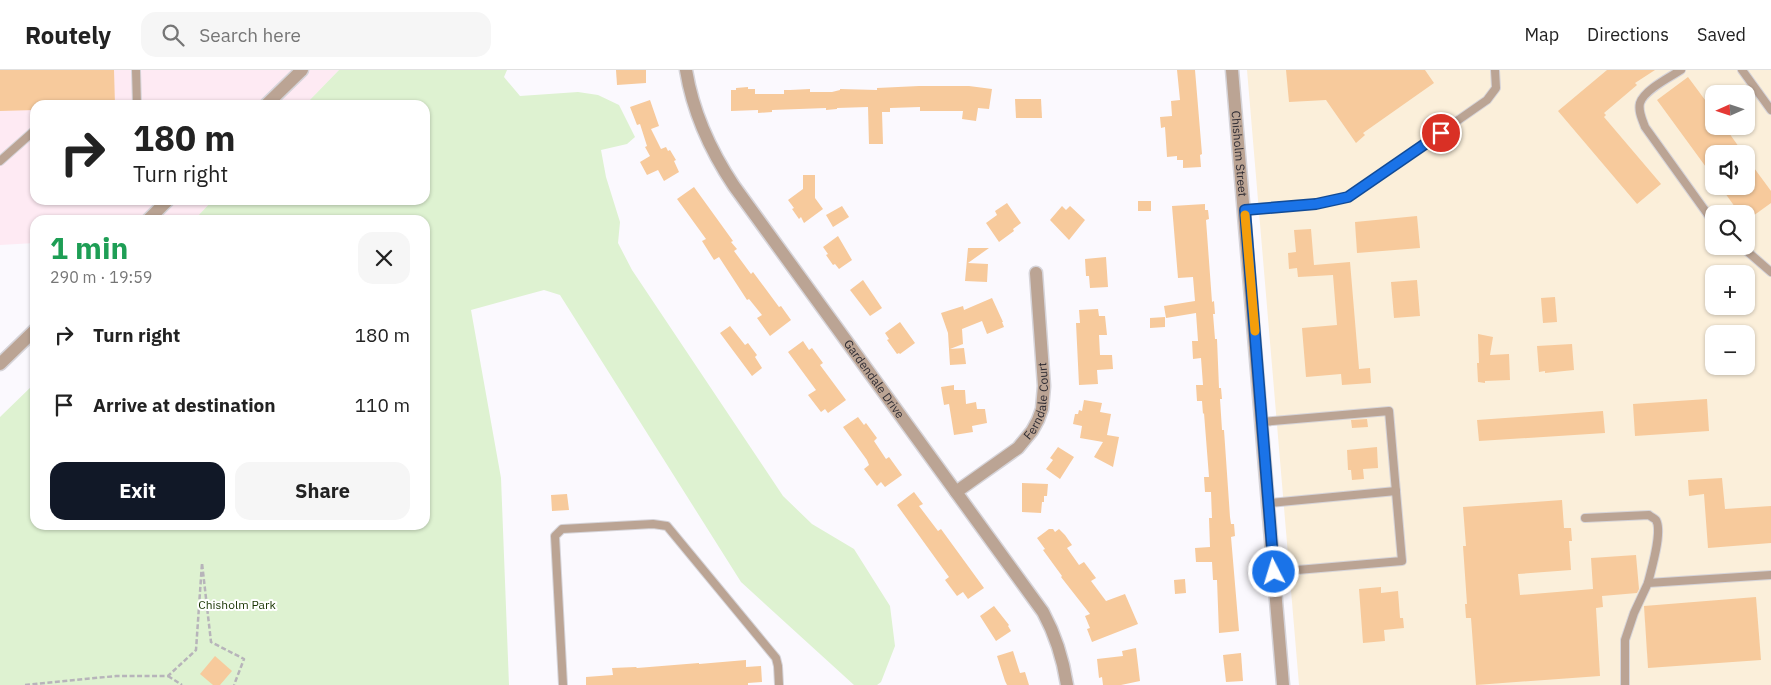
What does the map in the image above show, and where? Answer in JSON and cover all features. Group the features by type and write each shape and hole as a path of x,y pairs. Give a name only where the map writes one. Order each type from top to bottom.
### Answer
{"street":[{"path":"271,100 302,70"},
{"name":"Gardendale Drive","path":"686,70 695,110 704,135 718,161 1043,612 1061,654 1067,685"},
{"name":"Chisholm Street","path":"1232,70 1284,685"},
{"path":"153,215 163,205"},
{"name":"Ferndale Court","path":"956,492 1018,448 1032,431 1038,420 1042,409 1044,386 1036,273"},
{"path":"0,364 30,335"}],"lane":[{"path":"136,70 137,100"},
{"path":"1245,210 1316,204 1354,194 1486,100 1496,88 1495,70"},
{"path":"1681,70 1646,93 1640,103 1640,115 1645,127 1705,210"},
{"path":"1742,70 1771,110"},
{"path":"0,161 30,134"},
{"path":"1751,255 1771,272"},
{"path":"1262,422 1389,411 1402,561 1274,572"},
{"path":"1269,503 1396,492"},
{"path":"1585,518 1649,515 1656,520 1658,539 1648,583 1634,613 1625,640 1626,685"},
{"path":"564,685 555,536 562,529 653,524 667,526 776,658 779,685"},
{"path":"1648,583 1771,575"}],"path":[{"path":"168,676 196,650 202,563 210,642 244,659 234,685"},
{"path":"26,685 116,676 168,676 182,685"}],"shaded area":[{"path":"0,70 339,70 310,100 30,100 30,205 208,205 199,215 30,215 30,243 0,245"},
{"path":"1247,70 1771,70 1771,685 1299,685"}],"green space":[{"name":"Chisholm Park","path":"339,70 507,70 504,77 520,96 578,92 598,95 619,105 635,137 627,144 601,150 606,177 620,222 618,243 632,270 783,496 812,524 854,549 890,606 895,646 881,682 877,685 854,685 741,582 560,295 544,290 471,310 501,478 509,685 0,685 0,417 30,388 30,530 430,530 430,215 199,215 208,205 430,205 430,100 310,100"}],"building":[{"path":"0,70 114,70 115,100 30,100 30,110 0,111"},
{"path":"616,70 646,70 646,83 617,85"},
{"path":"1177,70 1195,70 1202,154 1200,155 1201,167 1183,168 1183,160 1177,160 1177,156 1167,157 1165,127 1161,128 1160,117 1172,116 1171,101 1180,100"},
{"path":"1286,70 1425,70 1434,83 1363,133 1365,135 1356,143 1326,100 1289,102"},
{"path":"1607,70 1655,70 1635,83 1637,85 1604,113 1606,115 1604,117 1661,184 1637,204 1558,111"},
{"path":"1688,77 1705,100 1705,135 1730,135 1738,145 1705,145 1705,166 1657,100"},
{"path":"969,86 992,89 989,109 978,108 976,121 962,119 963,111 920,111 920,107 890,108 890,112 882,112 883,144 869,144 868,107 826,110 826,108 772,110 772,112 758,113 758,110 731,111 731,90 736,90 736,88 748,87 748,89 755,89 755,94 784,94 784,90 810,89 810,92 832,92 840,89 877,90 877,88"},
{"path":"1015,99 1041,99 1042,118 1016,118"},
{"path":"650,100 659,126 651,129 661,149 666,147 668,151 670,150 676,160 674,161 679,172 664,181 658,170 647,175 640,162 650,156 645,147 647,146 640,124 637,125 630,107"},
{"path":"1755,169 1771,191 1771,203 1755,215 1755,205 1734,205 1726,195 1755,195"},
{"path":"803,175 815,175 815,198 823,209 804,223 801,217 799,219 792,209 794,208 788,200 803,189"},
{"path":"694,187 733,241 731,242 737,249 734,251 751,274 753,272 791,320 770,336 757,318 762,315 749,299 747,300 719,257 714,260 702,241 706,239 677,199"},
{"path":"1138,201 1151,201 1151,211 1138,211"},
{"path":"1007,203 1021,223 999,242 986,223 997,215 995,211"},
{"path":"1205,204 1205,210 1208,210 1209,219 1206,220 1212,302 1214,301 1215,314 1213,314 1215,339 1217,339 1219,388 1221,388 1222,399 1220,399 1222,430 1224,430 1230,517 1231,524 1234,524 1235,536 1231,537 1239,631 1219,633 1217,580 1213,580 1212,562 1196,562 1195,548 1210,547 1209,518 1212,518 1211,492 1205,492 1204,477 1209,477 1204,413 1202,401 1197,401 1196,385 1203,385 1201,358 1193,359 1192,341 1198,341 1196,313 1166,318 1164,306 1195,301 1193,277 1178,278 1172,206"},
{"path":"842,206 849,217 833,227 826,215"},
{"path":"1062,206 1066,210 1070,206 1085,220 1069,240 1050,220"},
{"path":"1417,216 1420,248 1357,253 1355,222"},
{"path":"1311,229 1314,265 1350,262 1359,369 1370,368 1371,383 1342,385 1341,374 1306,377 1302,328 1337,325 1333,275 1298,277 1297,268 1289,269 1288,253 1296,252 1294,230"},
{"path":"838,236 852,260 839,269 835,264 833,265 823,247"},
{"path":"968,248 989,248 968,263 988,264 987,282 965,281"},
{"path":"1106,257 1108,287 1090,288 1089,276 1086,276 1085,259"},
{"path":"863,280 882,308 870,316 850,290"},
{"path":"1417,280 1420,316 1394,318 1391,282"},
{"path":"1555,297 1557,322 1543,323 1541,298"},
{"path":"992,298 1004,327 987,334 982,321 962,329 963,344 950,349 964,348 966,364 950,365 948,333 941,313 963,306 964,310"},
{"path":"1098,309 1099,316 1105,316 1107,335 1099,335 1100,355 1112,355 1113,369 1097,370 1098,384 1079,385 1076,323 1080,323 1079,310"},
{"path":"1165,317 1165,327 1150,328 1150,318"},
{"path":"900,322 915,343 900,354 897,354 887,340 889,339 885,333"},
{"path":"730,326 745,345 748,343 757,355 755,357 762,368 752,376 720,333"},
{"path":"1478,334 1493,337 1490,355 1509,354 1510,380 1478,382"},
{"path":"803,341 809,350 812,348 823,363 820,365 846,400 828,413 825,409 821,412 808,395 816,390 788,352"},
{"path":"1572,344 1574,370 1539,372 1537,346"},
{"path":"954,385 954,390 965,390 966,404 976,402 977,409 985,409 987,423 972,426 973,432 954,435 949,404 944,405 941,387"},
{"path":"1707,399 1709,431 1635,436 1633,404"},
{"path":"1084,400 1102,403 1100,412 1111,414 1107,435 1119,437 1113,467 1094,457 1103,442 1080,438 1082,426 1073,424 1075,414 1078,414 1079,410 1082,411"},
{"path":"1603,411 1605,433 1479,441 1477,420"},
{"path":"858,417 864,425 866,423 877,438 874,441 886,459 889,457 902,475 885,487 881,482 877,486 864,469 869,465 867,460 843,427"},
{"path":"1367,419 1368,427 1352,428 1351,420"},
{"path":"1058,447 1074,457 1060,479 1046,469 1053,460 1050,458"},
{"path":"1377,447 1378,468 1363,469 1364,479 1352,480 1351,470 1348,470 1347,450"},
{"path":"1722,478 1725,509 1771,506 1771,543 1708,548 1704,494 1689,496 1688,480"},
{"path":"1022,483 1048,484 1047,496 1044,496 1041,513 1022,512"},
{"path":"914,492 923,504 919,506 938,531 941,529 984,588 968,599 963,592 957,596 945,580 949,577 897,505"},
{"path":"567,494 569,510 552,511 551,495"},
{"path":"1562,500 1564,528 1571,528 1572,541 1569,541 1571,570 1518,574 1520,595 1593,589 1591,558 1636,555 1639,589 1637,593 1602,596 1603,607 1596,608 1600,676 1476,685 1471,618 1466,618 1465,604 1467,604 1463,546 1466,546 1463,507"},
{"path":"1049,529 1053,529 1055,532 1059,529 1065,535 1072,545 1067,548 1079,565 1084,562 1096,578 1091,581 1106,601 1125,594 1138,624 1092,642 1087,629 1090,628 1085,616 1090,614 1061,577 1037,538"},
{"path":"1185,579 1186,593 1175,594 1174,580"},
{"path":"1381,587 1381,593 1398,591 1400,618 1403,618 1404,628 1384,630 1385,641 1363,643 1359,589"},
{"path":"1756,597 1761,660 1648,668 1644,606"},
{"path":"994,606 1009,625 1011,631 996,641 980,616"},
{"path":"1136,648 1140,681 1121,685 1103,685 1102,677 1099,678 1097,659 1123,656 1122,651"},
{"path":"1013,651 1020,673 1025,672 1029,685 1007,685 1005,681 997,656"},
{"path":"1241,653 1243,681 1226,682 1223,655"},
{"path":"215,656 232,671 220,685 213,685 200,674"},
{"path":"746,660 746,667 761,666 762,682 748,683 748,685 586,685 586,677 613,675 612,668"}],"slow traffic":[{"path":"1245,215 1255,331"}],"route":[{"path":"1274,572 1245,210 1332,202 1348,197 1441,133"}]}
